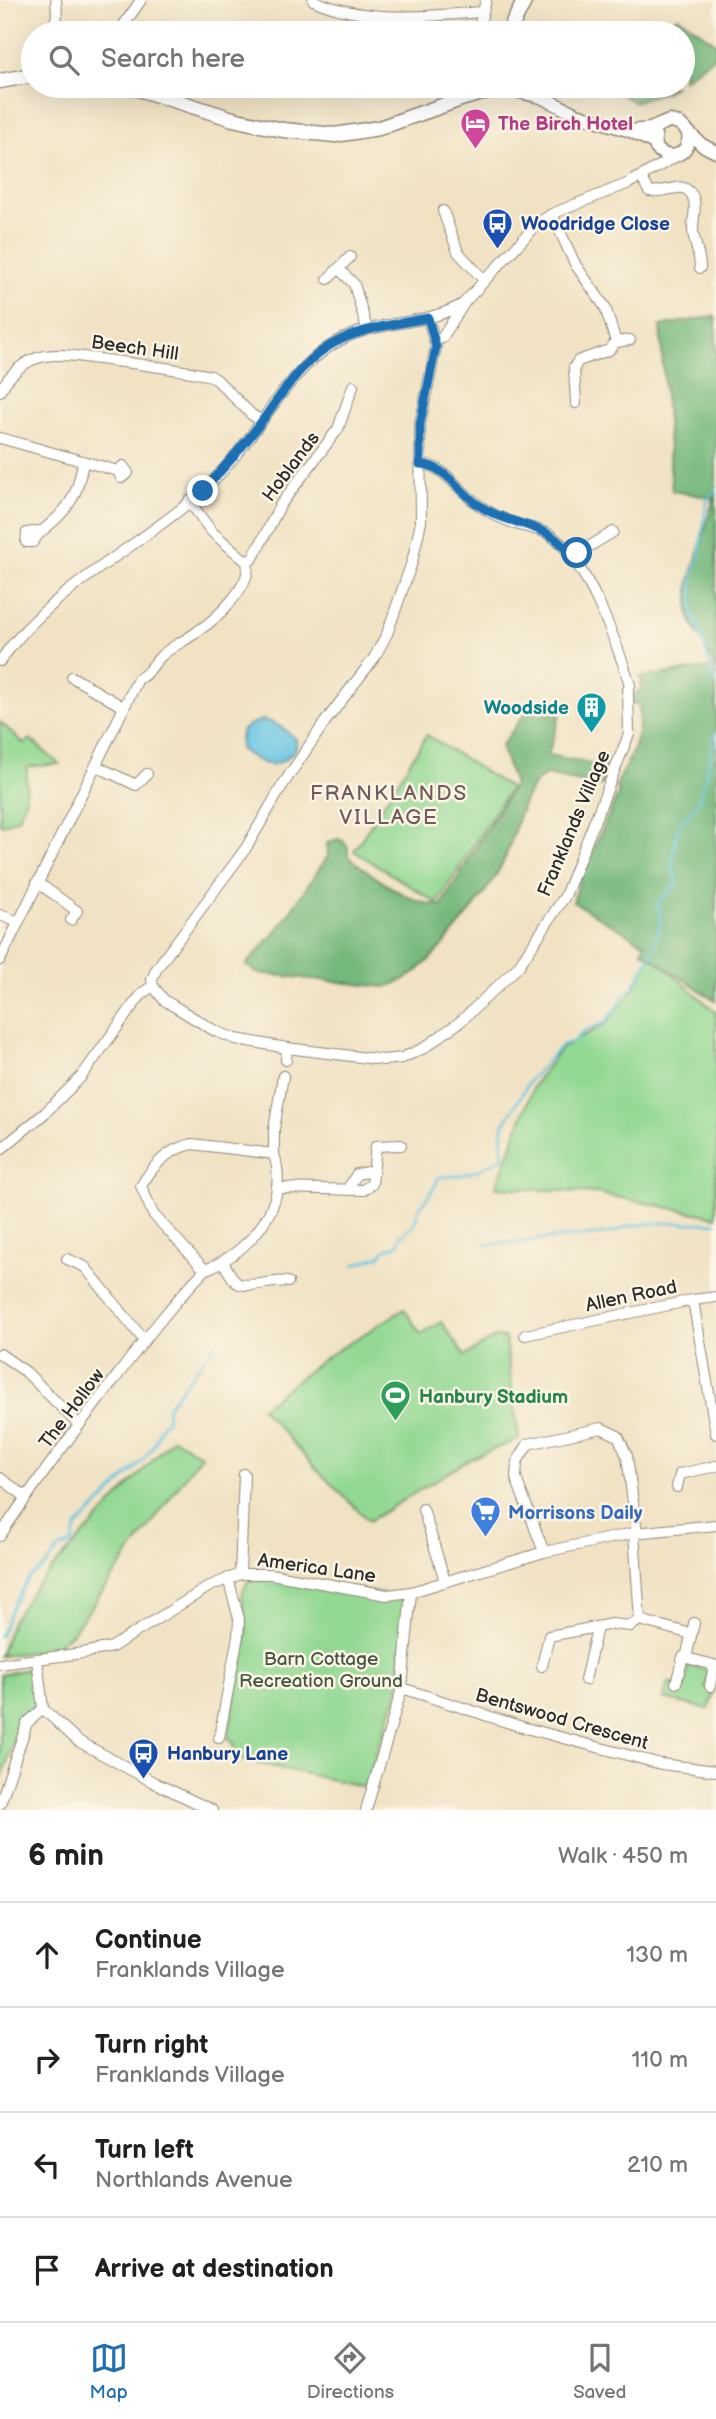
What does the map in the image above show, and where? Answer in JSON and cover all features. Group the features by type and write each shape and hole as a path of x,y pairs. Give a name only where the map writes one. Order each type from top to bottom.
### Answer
{"highway":[{"path":"515,21 525,0"},
{"path":"0,81 21,77"},
{"path":"167,98 233,119 283,130 335,135 379,128 453,98"}],"main road":[{"path":"543,98 576,114 631,131 655,145 665,155 716,154"},
{"path":"655,145 659,127 675,121 716,154"},
{"path":"631,131 659,127"},
{"path":"679,154 689,144 688,132"}],"street":[{"path":"55,21 56,0"},
{"path":"126,21 141,0"},
{"path":"313,0 327,7 391,18 482,12"},
{"path":"480,21 486,0"},
{"path":"652,170 655,145"},
{"path":"436,340 442,338 463,304 529,231 552,214 641,177 679,154"},
{"path":"641,177 649,191 659,193 677,187 686,189 692,197 696,214 693,228 700,268"},
{"path":"443,211 458,252 484,281"},
{"path":"552,214 575,264 605,307 616,342"},
{"path":"328,279 350,257"},
{"path":"339,269 354,284 368,329"},
{"path":"1,656 49,606 203,491 310,360 337,341 368,329 441,316 463,304"},
{"path":"0,1150 45,1113 81,1077 137,1000 153,986 152,979 157,968 246,848 282,786 325,722 374,658 387,634 419,534 420,424 436,347 428,318"},
{"path":"576,403 573,368 578,361 608,350 616,342 630,341"},
{"name":"Beech Hill","path":"0,391 21,366 44,356 64,355 211,376 252,415 262,421"},
{"name":"Hoblands","path":"0,960 138,679 146,676 160,657 210,622 238,592 246,576 247,562 253,558 281,504 338,429 353,386"},
{"path":"0,438 118,471"},
{"path":"39,531 56,519 77,493 83,463"},
{"name":"Franklands Village","path":"153,986 163,1000 215,1031 236,1039 384,1060 402,1058 424,1048 461,1021 518,967 565,896 629,734 630,685 612,636 572,557 550,535 488,511 436,467 420,464"},
{"path":"189,501 212,532 247,562"},
{"path":"572,557 612,532"},
{"path":"72,677 123,708"},
{"path":"96,766 136,785 146,774"},
{"path":"37,882 77,911 71,920"},
{"path":"0,915 18,922"},
{"path":"286,1060 288,1048"},
{"path":"274,1154 184,1145 154,1165 141,1185 153,1214 205,1270 223,1262 260,1229 279,1188 274,1154 274,1129 283,1076"},
{"path":"279,1188 363,1190 372,1184 376,1146 401,1145"},
{"path":"347,1190 357,1174 373,1171"},
{"path":"67,1259 85,1267 144,1340"},
{"path":"223,1262 236,1282 243,1286 279,1280 288,1282"},
{"name":"The Hollow","path":"0,1536 26,1497 144,1340 173,1303 205,1270"},
{"path":"693,1300 716,1297"},
{"name":"Allen Road","path":"525,1335 693,1300 716,1433"},
{"path":"0,1354 26,1372 79,1425"},
{"path":"544,1552 516,1478 517,1462 528,1444 601,1428 618,1436 627,1456 636,1533 640,1620"},
{"path":"677,1487 680,1474 716,1466"},
{"name":"America Lane","path":"240,1574 244,1474"},
{"path":"0,1478 26,1497"},
{"path":"423,1509 445,1581"},
{"name":"America Lane","path":"0,1664 112,1647 210,1586 240,1574 271,1574 387,1595 411,1592 544,1552 636,1533 716,1525"},
{"path":"219,1738 239,1628 228,1578"},
{"path":"366,1810 402,1688 411,1592"},
{"path":"542,1666 549,1636 612,1624 630,1626 640,1620 691,1634"},
{"path":"686,1658 694,1623"},
{"path":"585,1680 597,1628"},
{"path":"676,1683 683,1657 714,1665 710,1686"},
{"path":"37,1659 43,1709 78,1741 212,1810"},
{"name":"Bentswood Crescent","path":"402,1688 522,1727 661,1764 716,1771"},
{"path":"0,1804 27,1723 43,1709"}],"green space":[{"path":"679,17 685,21 669,21"},
{"path":"695,28 716,43 716,55 695,71"},
{"path":"627,98 646,98 634,102"},
{"path":"715,316 716,1001 642,951 645,944 573,902 579,882 619,792 616,786 638,735 640,714 638,703 632,704 631,695 640,691 640,677 715,667 689,616 689,584 714,498 672,491 660,326"},
{"path":"526,712 560,715 548,755 608,767 604,783 600,786 546,775 537,781 525,801 497,873 460,925 417,971 385,987 257,973 246,965 278,929 328,856 327,843 338,839 348,847 348,856 392,888 417,901 441,905 514,785 501,746"},
{"path":"0,722 24,744 30,739 59,764 27,767 26,797 19,818 2,825 0,824"},
{"path":"427,735 510,788 437,903 354,851"},
{"path":"651,955 716,1012 716,1217 596,1193 496,1187 534,1085 561,1048 605,1024 633,990"},
{"name":"Hanbury Stadium","path":"404,1309 421,1334 441,1322 465,1356 495,1337 505,1338 519,1439 472,1458 369,1521 320,1473 261,1408 325,1358"},
{"path":"173,1438 201,1455 73,1632 52,1649 0,1656 12,1621 35,1587"},
{"name":"Barn Cottage Recreation Ground","path":"273,1578 406,1597 399,1688 365,1787 234,1758 234,1744 228,1738 247,1633 242,1593 248,1581"},
{"path":"688,1666 709,1670 705,1688 714,1690 709,1709 664,1699 667,1683 684,1687"},
{"path":"27,1669 38,1702 21,1717 0,1785 0,1675"}],"water":[{"path":"262,720 280,726 296,739 296,748 276,764 262,763 240,749 241,732 249,725"}],"waterway":[{"path":"716,489 707,501 699,556 692,579 693,611 716,684"},
{"path":"354,1265 380,1256 385,1250 398,1245 400,1237 414,1224 419,1209 436,1185 438,1177 471,1172 502,1158 503,1126 530,1080 562,1045 573,1042 585,1030 604,1023 622,1002 622,994 632,989 651,955 661,922 658,903 678,882 672,869 676,835 681,822 699,802 716,733"},
{"path":"485,1245 613,1233 626,1227 654,1223 716,1223"},
{"path":"0,1636 13,1605 29,1578 45,1566 59,1549 72,1543 77,1527 142,1461 154,1445 162,1424 167,1420 168,1406 216,1344"}],"place":[{"name":"The Birch Hotel","path":"475,150"},
{"name":"Woodridge Close","path":"498,250"},
{"name":"Woodside","path":"592,734"},
{"name":"Hanbury Stadium","path":"396,1423"},
{"name":"Morrisons Daily","path":"485,1539"},
{"name":"Hanbury Lane","path":"144,1780"}],"district":[{"name":"FRANKLANDS VILLAGE","path":"389,805"}],"route":[{"path":"203,491 310,360 337,341 368,329 428,318 436,347 420,424 420,464 436,467 488,511 550,535 572,557 577,553"}]}
